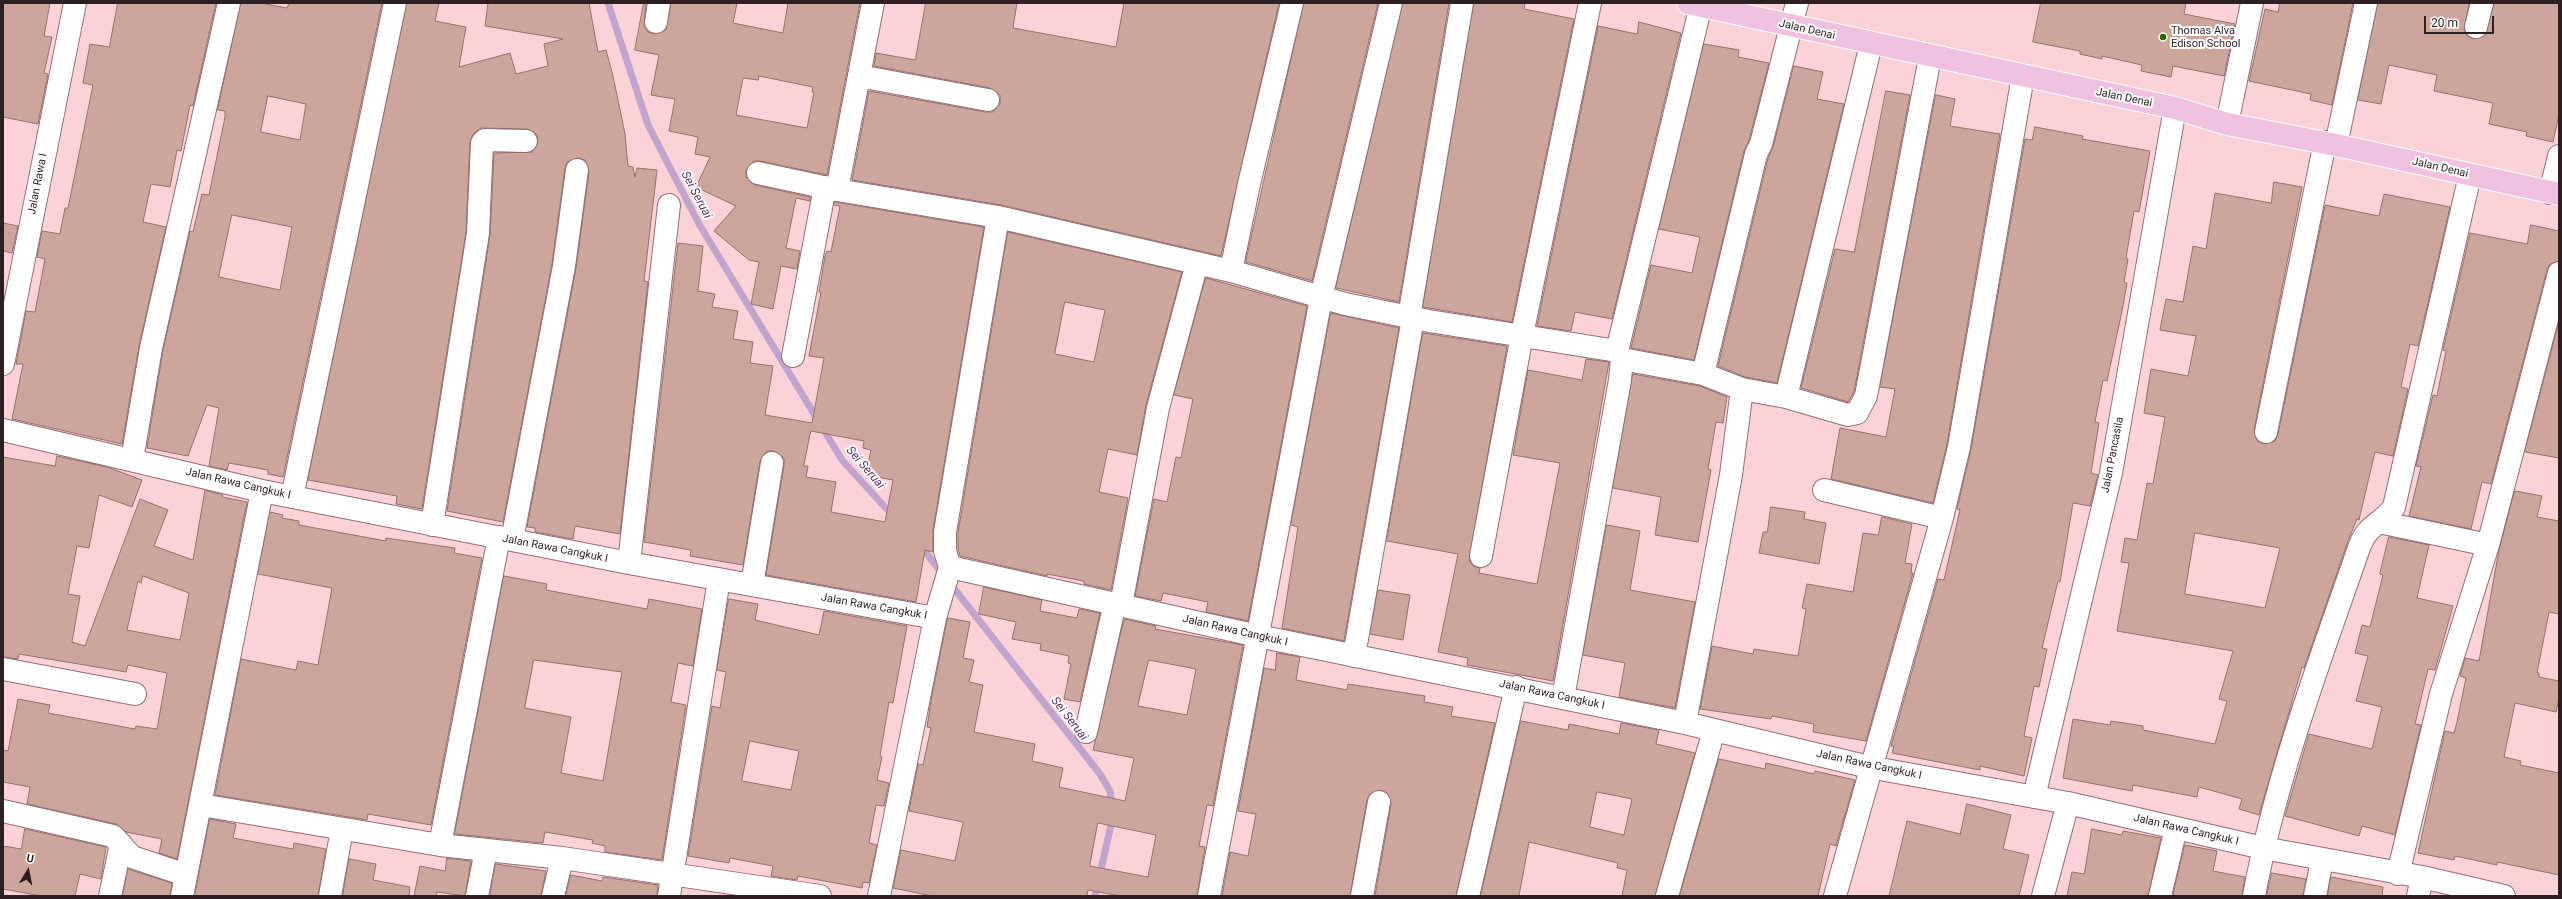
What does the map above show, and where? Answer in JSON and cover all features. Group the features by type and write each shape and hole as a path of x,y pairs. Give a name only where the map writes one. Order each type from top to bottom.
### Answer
{"main road":[{"name":"Jalan Denai","path":"1695,4 1930,57 2175,108 2227,124 2331,144 2554,193"}],"street":[{"name":"Jalan Rawa I","path":"3,364 75,3"},
{"path":"132,460 151,348 230,3"},
{"path":"292,497 395,3"},
{"path":"794,356 831,188 859,76 873,3"},
{"path":"1232,271 1249,184 1292,3"},
{"path":"1209,896 1321,298 1391,3"},
{"path":"1354,656 1462,3"},
{"path":"1481,556 1522,335 1590,3"},
{"path":"1703,374 1756,154 1761,144 1797,3"},
{"path":"2227,124 2252,3"},
{"path":"2266,432 2331,144 2366,3"},
{"path":"2476,27 2482,3"},
{"path":"1563,698 1619,355 1695,4"},
{"path":"1786,398 1871,44"},
{"path":"758,173 831,188 998,217 1232,271 1321,298 1411,318 1522,335 1703,374 1742,389 1786,398 1848,415 1857,413 1866,396 1930,57"},
{"path":"859,76 988,100"},
{"path":"1835,896 1869,766 1942,518 1959,447 2024,76"},
{"name":"Jalan Pancasila","path":"2034,797 2111,473 2175,108"},
{"path":"432,524 478,233 482,143 485,140 526,141"},
{"path":"2554,193 2559,156"},
{"path":"440,845 564,266 577,170"},
{"path":"2254,896 2263,848 2301,717 2360,545 2367,530 2390,513 2396,500 2470,175"},
{"path":"628,563 669,205"},
{"path":"947,574 945,532 998,217"},
{"path":"1086,732 1118,604 1158,408 1197,263"},
{"path":"2398,874 2441,694 2488,545 2559,273"},
{"path":"1684,723 1731,475 1742,389"},
{"name":"Jalan Rawa Cangkuk I","path":"3,430 262,491 628,563 935,618 947,574 1118,604 1258,636 1516,687 1684,723 1869,766 2068,803 2263,848 2398,874 2420,887 2504,896"},
{"path":"752,585 772,462"},
{"path":"1824,490 1942,518"},
{"path":"182,896 262,491"},
{"path":"2379,522 2488,545"},
{"path":"669,896 719,579"},
{"path":"879,896 935,618"},
{"path":"3,669 135,694"},
{"path":"1468,896 1516,687"},
{"path":"1667,896 1714,730"},
{"path":"1362,896 1379,802"},
{"path":"2043,896 2068,803"},
{"path":"201,805 440,845 562,858 673,873 814,896"},
{"path":"3,811 113,836 132,857 186,875"},
{"path":"2160,896 2176,828"},
{"path":"330,896 342,829"},
{"path":"110,896 121,844"},
{"path":"477,896 486,850"},
{"path":"553,896 562,858"},
{"path":"2315,896 2322,860"}],"building":[{"path":"3,3 50,3 44,36 52,37 44,73 48,74 38,124 3,117"},
{"path":"118,3 216,3 193,106 190,105 181,151 177,150 170,187 151,184 143,222 166,227 139,346 122,444 12,419 23,364 16,364 26,311 35,312 45,259 37,257 42,231 60,234 65,208 68,208 93,85 83,83 90,44 109,47"},
{"path":"241,3 261,3 287,8 289,3 382,3 283,477 268,474 268,470 229,463 227,470 209,466 219,408 207,405 188,456 147,448 163,350 190,231 193,232 202,194 209,195 225,117 225,111 218,110","holes":["268,96 306,104 300,140 261,132","232,215 292,227 280,290 219,277"]},
{"path":"407,3 439,3 435,21 466,27 459,67 510,53 516,74 548,66 544,44 563,39 485,26 488,3 589,3 598,52 606,50 613,76 625,134 628,166 633,167 635,177 637,168 657,170 644,281 648,282 620,534 575,526 573,539 535,532 535,528 527,527 576,268 589,172 585,160 578,158 567,162 565,168 552,264 503,522 447,511 490,235 494,153 532,152 538,142 537,135 527,129 481,128 473,134 470,142 466,232 422,509 396,504 397,496 308,480"},
{"path":"644,3 646,3 644,26 648,32 654,34 666,30 671,3 737,3 733,23 783,33 788,3 860,3 827,175 760,161 754,161 746,170 746,177 755,185 810,197 810,201 796,198 786,248 800,251 797,269 781,266 773,309 751,304 759,262 749,260 714,231 736,206 696,187 710,157 695,154 698,137 669,131 675,99 651,95 659,55 635,50","holes":["759,76 813,87 812,92 814,92 807,128 736,115 743,78 758,80"]},
{"path":"926,3 1017,3 1013,28 1116,47 1124,3 1279,3 1221,256 1001,205 852,180 869,91 986,112 993,112 1000,103 1000,95 990,88 874,66 876,53 915,60"},
{"path":"1304,3 1378,3 1312,281 1246,262"},
{"path":"1403,3 1449,3 1399,302 1336,288"},
{"path":"1474,3 1525,3 1524,9 1574,19 1512,322 1423,307"},
{"path":"2041,3 2186,3 2184,14 2235,24 2224,76 2173,66 2171,77 2141,71 2142,65 2102,56 2102,59 2080,54 2080,51 2033,42"},
{"path":"2280,3 2353,3 2332,105 2310,100 2311,94 2249,81 2265,9 2278,12"},
{"path":"2378,3 2469,3 2464,30 2467,36 2473,39 2485,35 2494,3 2559,3 2559,114 2553,142 2526,136 2527,132 2489,124 2493,103 2434,91 2437,75 2389,65 2381,104 2358,100"},
{"path":"1639,22 1681,33 1612,319 1575,312 1571,331 1537,326 1598,26 1637,34"},
{"path":"1704,44 1739,50 1738,57 1769,63 1749,140 1744,151 1694,360 1631,348 1651,265 1692,273 1700,237 1659,229"},
{"path":"1794,66 1823,72 1817,99 1844,104 1777,383 1745,377 1718,366 1768,158 1773,147"},
{"path":"1886,91 1910,95 1854,392 1848,402 1801,388 1835,249 1854,252"},
{"path":"1936,95 1955,99 1950,126 2000,134 1947,444 1933,503 1831,479 1840,428 1886,437 1895,389 1880,387"},
{"path":"2035,127 2083,136 2082,139 2150,151 2139,212 2134,211 2126,258 2128,259 2124,282 2127,283 2122,311 2107,381 2103,380 2095,422 2099,423 2091,473 2098,475 2090,506 2073,503 2060,582 2058,581 2042,648 2047,649 2039,687 2034,686 2024,736 2032,738 2024,776 1980,766 1980,770 1892,753 1894,746 1891,746 1938,579 1944,580 1960,510 1957,509 1971,449 2025,139 2032,140"},
{"path":"2274,182 2302,187 2254,430 2257,441 2264,444 2275,441 2278,434 2325,205 2379,216 2384,194 2450,207 2418,346 2410,344 2401,387 2408,389 2393,456 2375,452 2359,520 2357,519 2348,541 2304,668 2302,667 2259,815 2239,809 2242,799 2199,787 2197,797 2133,785 2132,791 2063,778 2073,719 2110,725 2111,721 2143,726 2143,730 2215,744 2227,701 2219,699 2233,651 2117,631 2129,563 2121,562 2125,538 2137,540 2147,483 2153,484 2165,417 2144,413 2151,369 2188,376 2196,336 2160,330 2166,299 2183,302 2193,246 2206,249 2215,193 2271,203","holes":["2195,533 2280,548 2265,608 2185,594"]},
{"path":"835,202 984,227 933,530 933,552 925,550 916,602 766,575 784,465 784,458 774,451 767,451 760,461 743,565 690,556 691,550 644,542 678,243 703,246 698,291 715,294 712,307 738,311 733,339 753,342 750,363 773,366 765,415 812,423 824,358 809,356 821,292 819,292 825,256 827,251 831,252 840,206 834,205","holes":["811,431 864,441 863,448 871,450 866,475 893,480 885,522 831,512 836,482 806,477 808,466 804,466"]},
{"path":"3,223 18,226 12,253 3,251"},
{"path":"2531,225 2559,231 2559,261 2550,264 2547,270 2491,484 2482,482 2471,529 2409,516 2421,467 2416,466 2433,395 2437,396 2446,351 2443,350 2470,233 2527,244"},
{"path":"1008,232 1182,272 1146,405 1137,455 1108,449 1099,492 1128,498 1111,590 1084,584 1084,581 1047,574 1047,576 960,556 958,549 958,533","holes":["1065,302 1105,310 1094,362 1055,354"]},
{"path":"1206,278 1307,306 1248,621 1206,612 1208,602 1163,593 1161,601 1135,596 1154,499 1167,502 1176,457 1181,458 1193,399 1174,395"},
{"path":"1331,313 1399,328 1344,641 1282,628 1298,527 1291,525"},
{"path":"2559,322 2559,458 2525,452"},
{"path":"1423,333 1507,346 1469,560 1473,566 1480,568 1479,573 1537,584 1560,463 1513,455 1528,370 1582,380 1586,359 1609,362 1553,681 1467,665 1468,658 1438,652 1458,554 1387,541"},
{"path":"1633,374 1700,386 1727,397 1723,423 1716,422 1708,469 1711,470 1698,542 1655,535 1661,497 1613,488"},
{"path":"57,456 107,467 142,480 132,507 99,495 89,548 77,546 68,594 80,596 72,642 85,646 140,499 168,510 154,546 193,560 205,490 223,495 222,497 247,502 177,859 159,853 162,839 126,832 116,824 27,804 30,787 3,782 3,750 8,751 18,699 50,705 48,713 135,729 136,726 157,729 167,673 128,665 126,672 19,654 18,659 3,657 3,457 55,466","holes":["143,576 189,593 180,640 127,630 138,581 141,583"]},
{"path":"2515,491 2542,496 2537,517 2559,521 2559,614 2549,612 2537,673 2539,673 2539,677 2559,681 2559,698 2556,712 2515,703 2504,757 2521,761 2520,765 2559,773 2559,875 2497,862 2497,865 2455,856 2454,860 2418,853 2445,731 2454,733 2457,722 2466,678 2460,676 2465,658 2479,661 2499,550"},
{"path":"1771,507 1805,512 1804,519 1826,523 1819,564 1759,553 1763,532 1767,532"},
{"path":"270,512 283,515 282,518 299,521 299,525 386,541 386,538 455,548 454,553 482,558 431,825 368,814 367,820 215,795 241,659 296,670 298,661 318,665 332,588 258,574"},
{"path":"1882,517 1912,524 1905,563 1912,564 1911,573 1913,573 1866,741 1813,732 1814,724 1772,716 1771,719 1700,709 1712,646 1753,654 1754,649 1798,656 1806,609 1802,608 1807,584 1853,592 1863,533 1878,535"},
{"path":"1607,525 1640,531 1630,590 1695,602 1675,708 1619,697 1625,663 1583,655"},
{"path":"2389,537 2429,545 2417,598 2453,606 2435,670 2428,669 2415,724 2421,725 2395,835 2362,826 2359,836 2285,816 2309,734 2372,749 2382,707 2356,701 2368,656 2355,653 2362,625 2370,627 2383,575 2380,574"},
{"path":"504,576 547,584 546,590 647,609 649,599 702,609 693,666 678,663 671,702 686,705 662,860 605,852 605,846 592,843 593,840 545,832 543,843 455,834","holes":["534,660 622,672 603,781 561,773 571,717 525,708"]},
{"path":"984,587 1042,600 1040,611 1077,618 1079,609 1100,613 1080,702 1064,699 1071,664 1068,663 1069,656 1040,650 1041,644 1012,639 1016,622 979,614"},
{"path":"1378,590 1410,595 1403,640 1370,634"},
{"path":"729,599 758,604 755,620 819,635 824,611 907,626 893,703 889,702 880,756 882,757 877,780 889,783 884,806 876,805 869,843 877,845 869,883 863,882 862,888 798,876 797,880 771,876 773,866 730,858 729,863 688,856 712,706 720,708 726,672 717,670","holes":["750,741 799,751 791,790 742,781"]},
{"path":"948,618 970,622 963,658 974,660 969,682 983,685 974,732 1035,744 1032,761 1063,768 1059,787 1125,801 1134,758 1093,750 1124,619 1156,626 1155,629 1243,645 1213,806 1207,805 1199,846 1205,847 1197,896 1120,896 1088,890 1087,896 932,896 893,888 901,850 955,861 963,822 909,811 918,764 923,765 931,728 927,727","holes":["1149,660 1196,669 1187,715 1138,706","1098,823 1156,835 1148,877 1090,866"]},
{"path":"1277,653 1300,657 1296,680 1347,690 1348,684 1425,696 1424,702 1453,707 1451,716 1495,723 1456,896 1375,896 1391,804 1387,793 1381,790 1370,794 1367,800 1350,896 1222,896 1230,852 1248,856 1256,814 1238,811 1264,668 1275,670"},
{"path":"1521,721 1568,730 1569,724 1619,734 1621,723 1659,730 1656,744 1695,753 1655,896 1622,896 1627,870 1617,868 1618,863 1529,842 1519,896 1481,896","holes":["1597,792 1632,799 1624,835 1590,827"]},
{"path":"1719,759 1765,769 1766,763 1814,774 1815,771 1855,780 1836,846 1830,844 1818,896 1680,896"},
{"path":"1967,804 2011,815 2003,849 2029,855 2019,896 1889,896 1907,821 1960,834"},
{"path":"210,819 236,824 233,838 293,849 294,843 326,849 318,896 195,896"},
{"path":"25,829 106,847 101,879 80,874 75,896 41,896 3,889 3,846 21,849"},
{"path":"2092,829 2122,835 2123,831 2161,838 2148,896 2067,896 2072,872 2084,874"},
{"path":"2185,845 2217,851 2213,871 2245,877 2242,896 2173,896"},
{"path":"447,858 471,861 465,896 437,892 436,896 414,896 420,866 445,871"},
{"path":"349,859 376,864 373,880 410,887 409,896 343,896"},
{"path":"496,864 546,871 541,896 490,896"},
{"path":"128,869 172,883 170,896 123,896"},
{"path":"2272,873 2306,879 2303,896 2267,896"},
{"path":"571,875 602,881 603,877 658,885 657,896 566,896"},
{"path":"2331,877 2383,887 2382,896 2328,896"}],"waterway":[{"name":"Sei Seruai","path":"608,3 648,125 699,224 842,460 894,517"},
{"name":"Sei Seruai","path":"919,544 1100,774 1110,791 1112,805 1111,825 1095,896"}],"place":[{"name":"Thomas Alva Edison School","path":"2163,37"}]}
